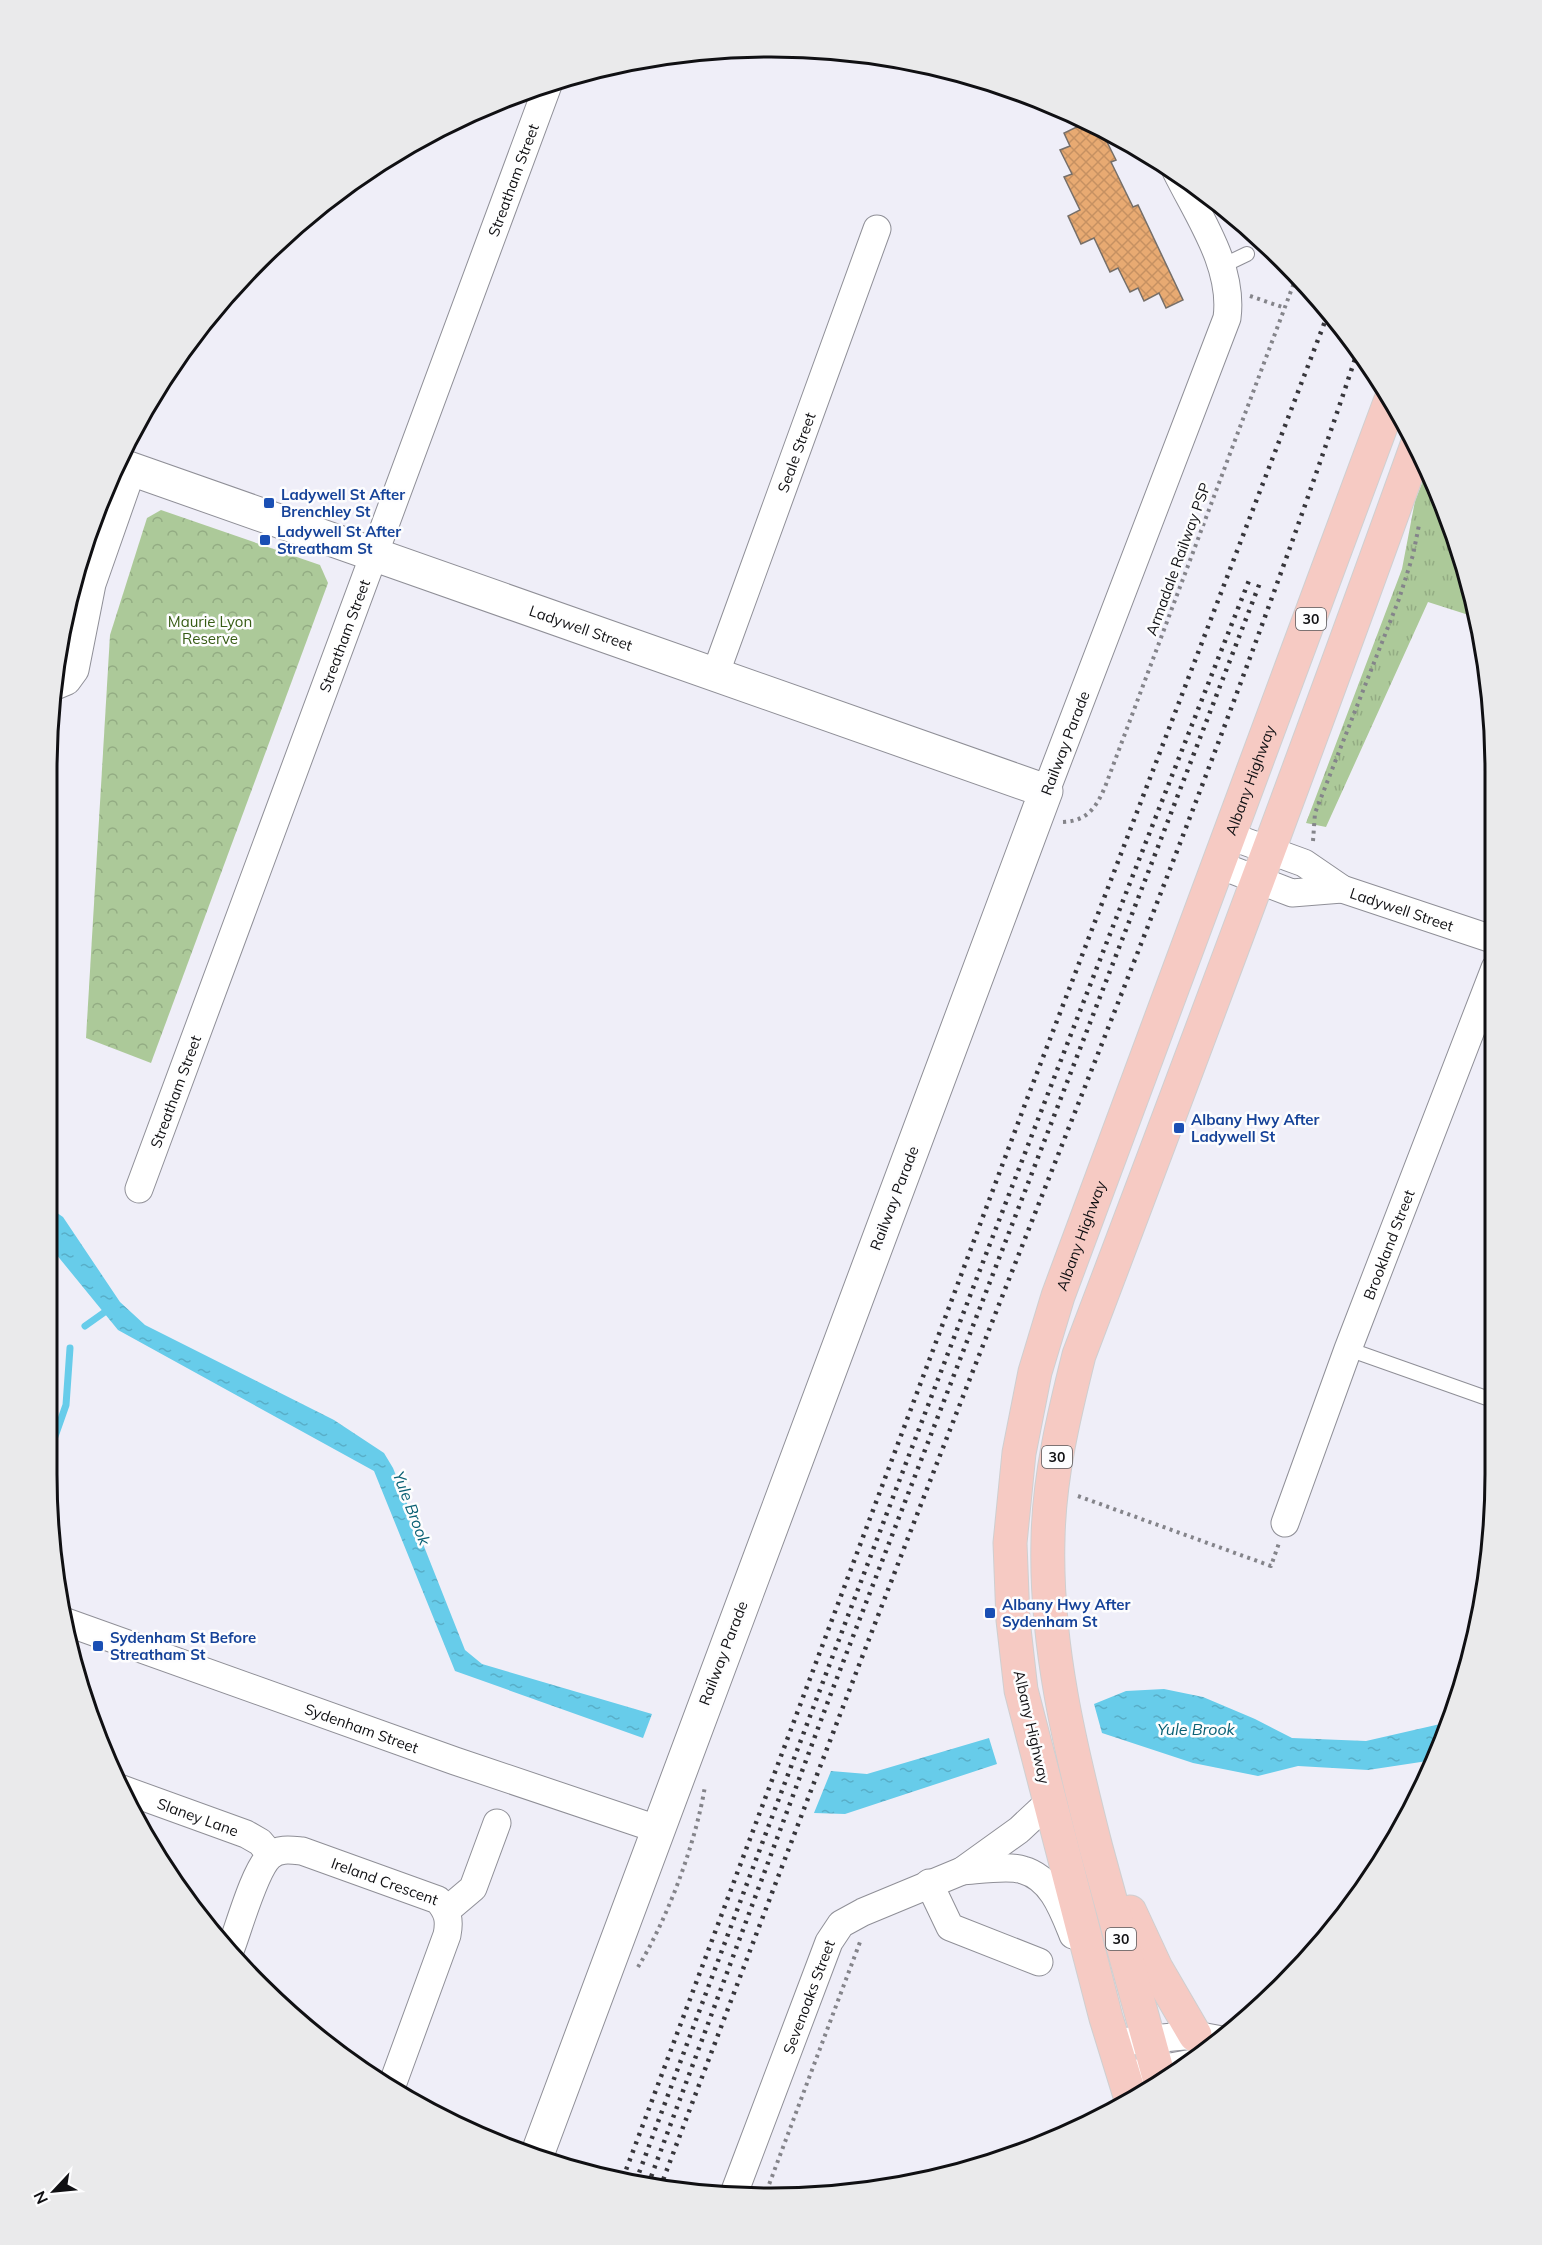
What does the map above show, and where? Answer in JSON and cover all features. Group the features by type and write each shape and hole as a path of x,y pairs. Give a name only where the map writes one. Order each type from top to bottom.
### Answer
{"highway":[{"name":"Albany Highway","path":"1127,2087 1049,1802 1021,1690 1012,1620 1010,1543 1019,1453 1035,1372 1058,1296 1387,410"},
{"name":"30","path":"1183,2057 1149,2038 1067,1732 1053,1646 1048,1539 1065,1412 1079,1355 1259,882 1412,458"},
{"path":"1083,1797 1106,1832 1123,1897 1156,1968 1184,2057"}],"street":[{"name":"Streatham Street","path":"138,1189 545,94"},
{"name":"Railway Parade","path":"539,2149 657,1829 1050,806 1221,338 1229,297 1222,266 1185,189"},
{"name":"Seale Street","path":"715,675 877,229"},
{"name":"Ladywell Street","path":"125,467 715,675 1050,806"},
{"path":"63,683 67,681 75,670 92,584 122,474"},
{"name":"Ladywell Street","path":"1225,851 1269,851 1304,863 1342,889 1485,936"},
{"name":"Ladywell Street","path":"1225,851 1259,882 1292,893 1342,889"},
{"name":"Brookland Street","path":"1285,1523 1348,1349 1485,996"},
{"name":"Sydenham Street","path":"74,1625 455,1761 657,1829"},
{"name":"Slaney Lane","path":"132,1793 246,1833 260,1842 271,1855"},
{"name":"Sevenoaks Street","path":"737,2187 829,1942 841,1924 929,1883 962,1871 1019,1830 1049,1802"},
{"path":"447,1911 473,1888 497,1823"},
{"name":"Ireland Crescent","path":"271,1855 285,1850 302,1851 438,1900 447,1911 450,1922 447,1935 394,2080"},
{"path":"233,1943 261,1866 271,1855"},
{"name":"Sevenoaks Street","path":"962,1871 1022,1869 1049,1888 1060,1903 1110,2030"},
{"path":"929,1883 950,1927 1039,1962"},
{"path":"1110,2030 1149,2038 1183,2057"},
{"path":"1127,2087 1176,2062"}],"lane":[{"path":"1222,266 1247,254"},
{"path":"1348,1349 1485,1397"}],"path":[{"name":"Armadale Railway PSP","path":"1050,806 1064,822 1082,819 1092,811 1099,800 1294,285"},
{"path":"1254,296 1285,308"},
{"path":"1304,863 1313,842 1315,813 1406,577 1421,513"},
{"path":"1072,1494 1271,1566 1285,1523"},
{"path":"768,2188 863,1933"}],"green space":[{"path":"1423,481 1447,541 1467,615 1428,602 1326,827 1306,823 1402,569 1415,501"},
{"name":"Maurie Lyon Reserve","path":"161,510 320,565 328,583 151,1063 86,1038 110,635 147,518"}],"water":[{"path":"57,1213 63,1217 120,1302 145,1325 334,1420 384,1453 393,1468 465,1650 482,1664 652,1714 643,1738 455,1671 374,1471 118,1330 57,1255"},
{"name":"Yule Brook","path":"1164,1689 1203,1697 1292,1738 1366,1741 1439,1724 1424,1761 1368,1770 1298,1766 1258,1776 1193,1763 1102,1733 1094,1704 1126,1691"},
{"path":"989,1738 997,1764 845,1814 814,1813 831,1771 867,1774"}],"building":[{"path":"1077,127 1107,142 1116,160 1111,162 1133,207 1138,205 1183,300 1166,308 1159,293 1144,301 1138,288 1130,292 1118,268 1110,272 1094,238 1081,244 1068,216 1080,210 1064,177 1072,174 1060,150 1070,146 1064,133"}],"waterway":[{"path":"85,1326 109,1309"},
{"path":"57,1431 66,1405 70,1348"}],"railway":[{"path":"625,2172 1027,1099 1325,321"},
{"path":"663,2179 916,1517 1214,755 1312,486 1355,360"},
{"path":"638,2175 938,1378 1250,578"},
{"path":"651,2177 830,1696 1261,580"}],"place":[{"name":"Ladywell St After Brenchley St","path":"269,503"},
{"name":"Ladywell St After Streatham St","path":"265,540"},
{"name":"Albany Hwy After Ladywell St","path":"1179,1128"},
{"name":"Albany Hwy After Sydenham St","path":"990,1613"},
{"name":"Sydenham St Before Streatham St","path":"98,1646"}]}
